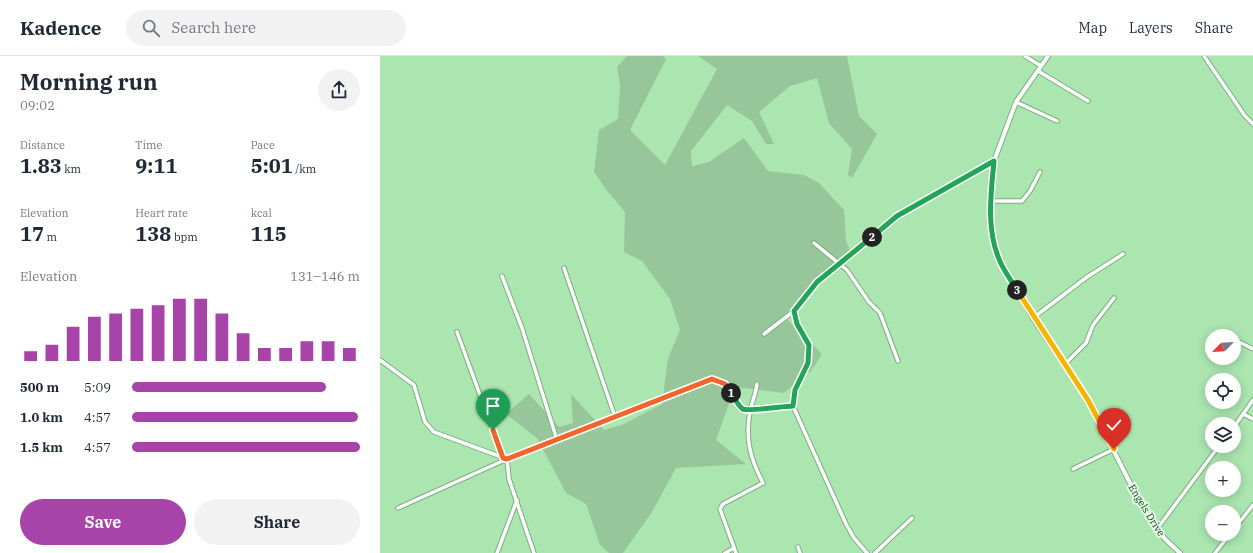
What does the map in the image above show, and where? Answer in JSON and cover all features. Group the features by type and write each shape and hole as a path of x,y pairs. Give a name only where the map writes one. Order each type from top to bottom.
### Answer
{"street":[{"path":"1025,56 1041,66"},
{"name":"Engels Drive","path":"1048,56 1016,102 994,161 990,201 992,239 999,260 1033,318 1088,400 1130,482 1157,529 1180,553"},
{"path":"1204,56 1245,116 1253,124"},
{"path":"1038,71 1088,101"},
{"path":"1016,102 1057,121"},
{"path":"764,334 794,311 817,282 897,216 994,161"},
{"path":"990,201 1022,201 1030,191 1040,172"},
{"path":"814,242 847,270 869,302 880,313 898,361"},
{"path":"1033,318 1087,277 1123,254"},
{"path":"564,268 615,417"},
{"path":"502,276 522,328 557,440"},
{"path":"1065,364 1086,343 1093,325 1114,298"},
{"path":"794,311 797,324 809,345 808,363 795,390 793,406 846,524 854,538 867,553"},
{"path":"457,332 505,459 509,479 534,553"},
{"path":"1241,343 1253,349"},
{"path":"380,360 414,385 425,422 434,432 505,459"},
{"path":"398,508 505,459 712,379 725,384 743,409 750,411 775,406 793,406"},
{"path":"736,553 720,509 723,504 763,483 752,463 748,439 750,411 757,384"},
{"path":"1241,417 1253,400"},
{"path":"1243,414 1253,419"},
{"path":"1073,469 1114,449"},
{"path":"1157,529 1214,453"},
{"path":"497,553 517,500"},
{"path":"1241,520 1253,505"},
{"path":"875,553 912,518"},
{"path":"1215,553 1224,541"},
{"path":"798,547 800,553"},
{"path":"725,553 734,548"}],"green space":[{"path":"627,56 663,56 666,59 630,130 665,165 717,69 698,56 847,56 859,116 877,134 852,178 848,175 852,149 829,123 817,78 790,86 759,112 774,144 766,144 752,121 727,105 691,151 692,166 709,162 744,138 768,171 804,175 819,183 844,210 846,241 852,256 809,290 784,316 822,354 811,371 784,393 735,387 716,440 746,464 676,468 652,512 623,553 609,553 600,545 586,504 566,493 537,438 506,414 529,394 559,427 573,423 571,394 604,430 622,425 662,404 668,358 680,330 670,299 642,261 624,252 625,212 594,172 599,130 618,119 620,86 617,67"}],"route":[{"path":"493,430 503,458 507,459 712,379 725,384 743,409 750,411 775,406 793,406 795,390 808,363 809,345 797,324 794,311 817,282 897,216 994,161 990,201 992,239 999,260 1033,318 1088,400 1114,449"}]}
